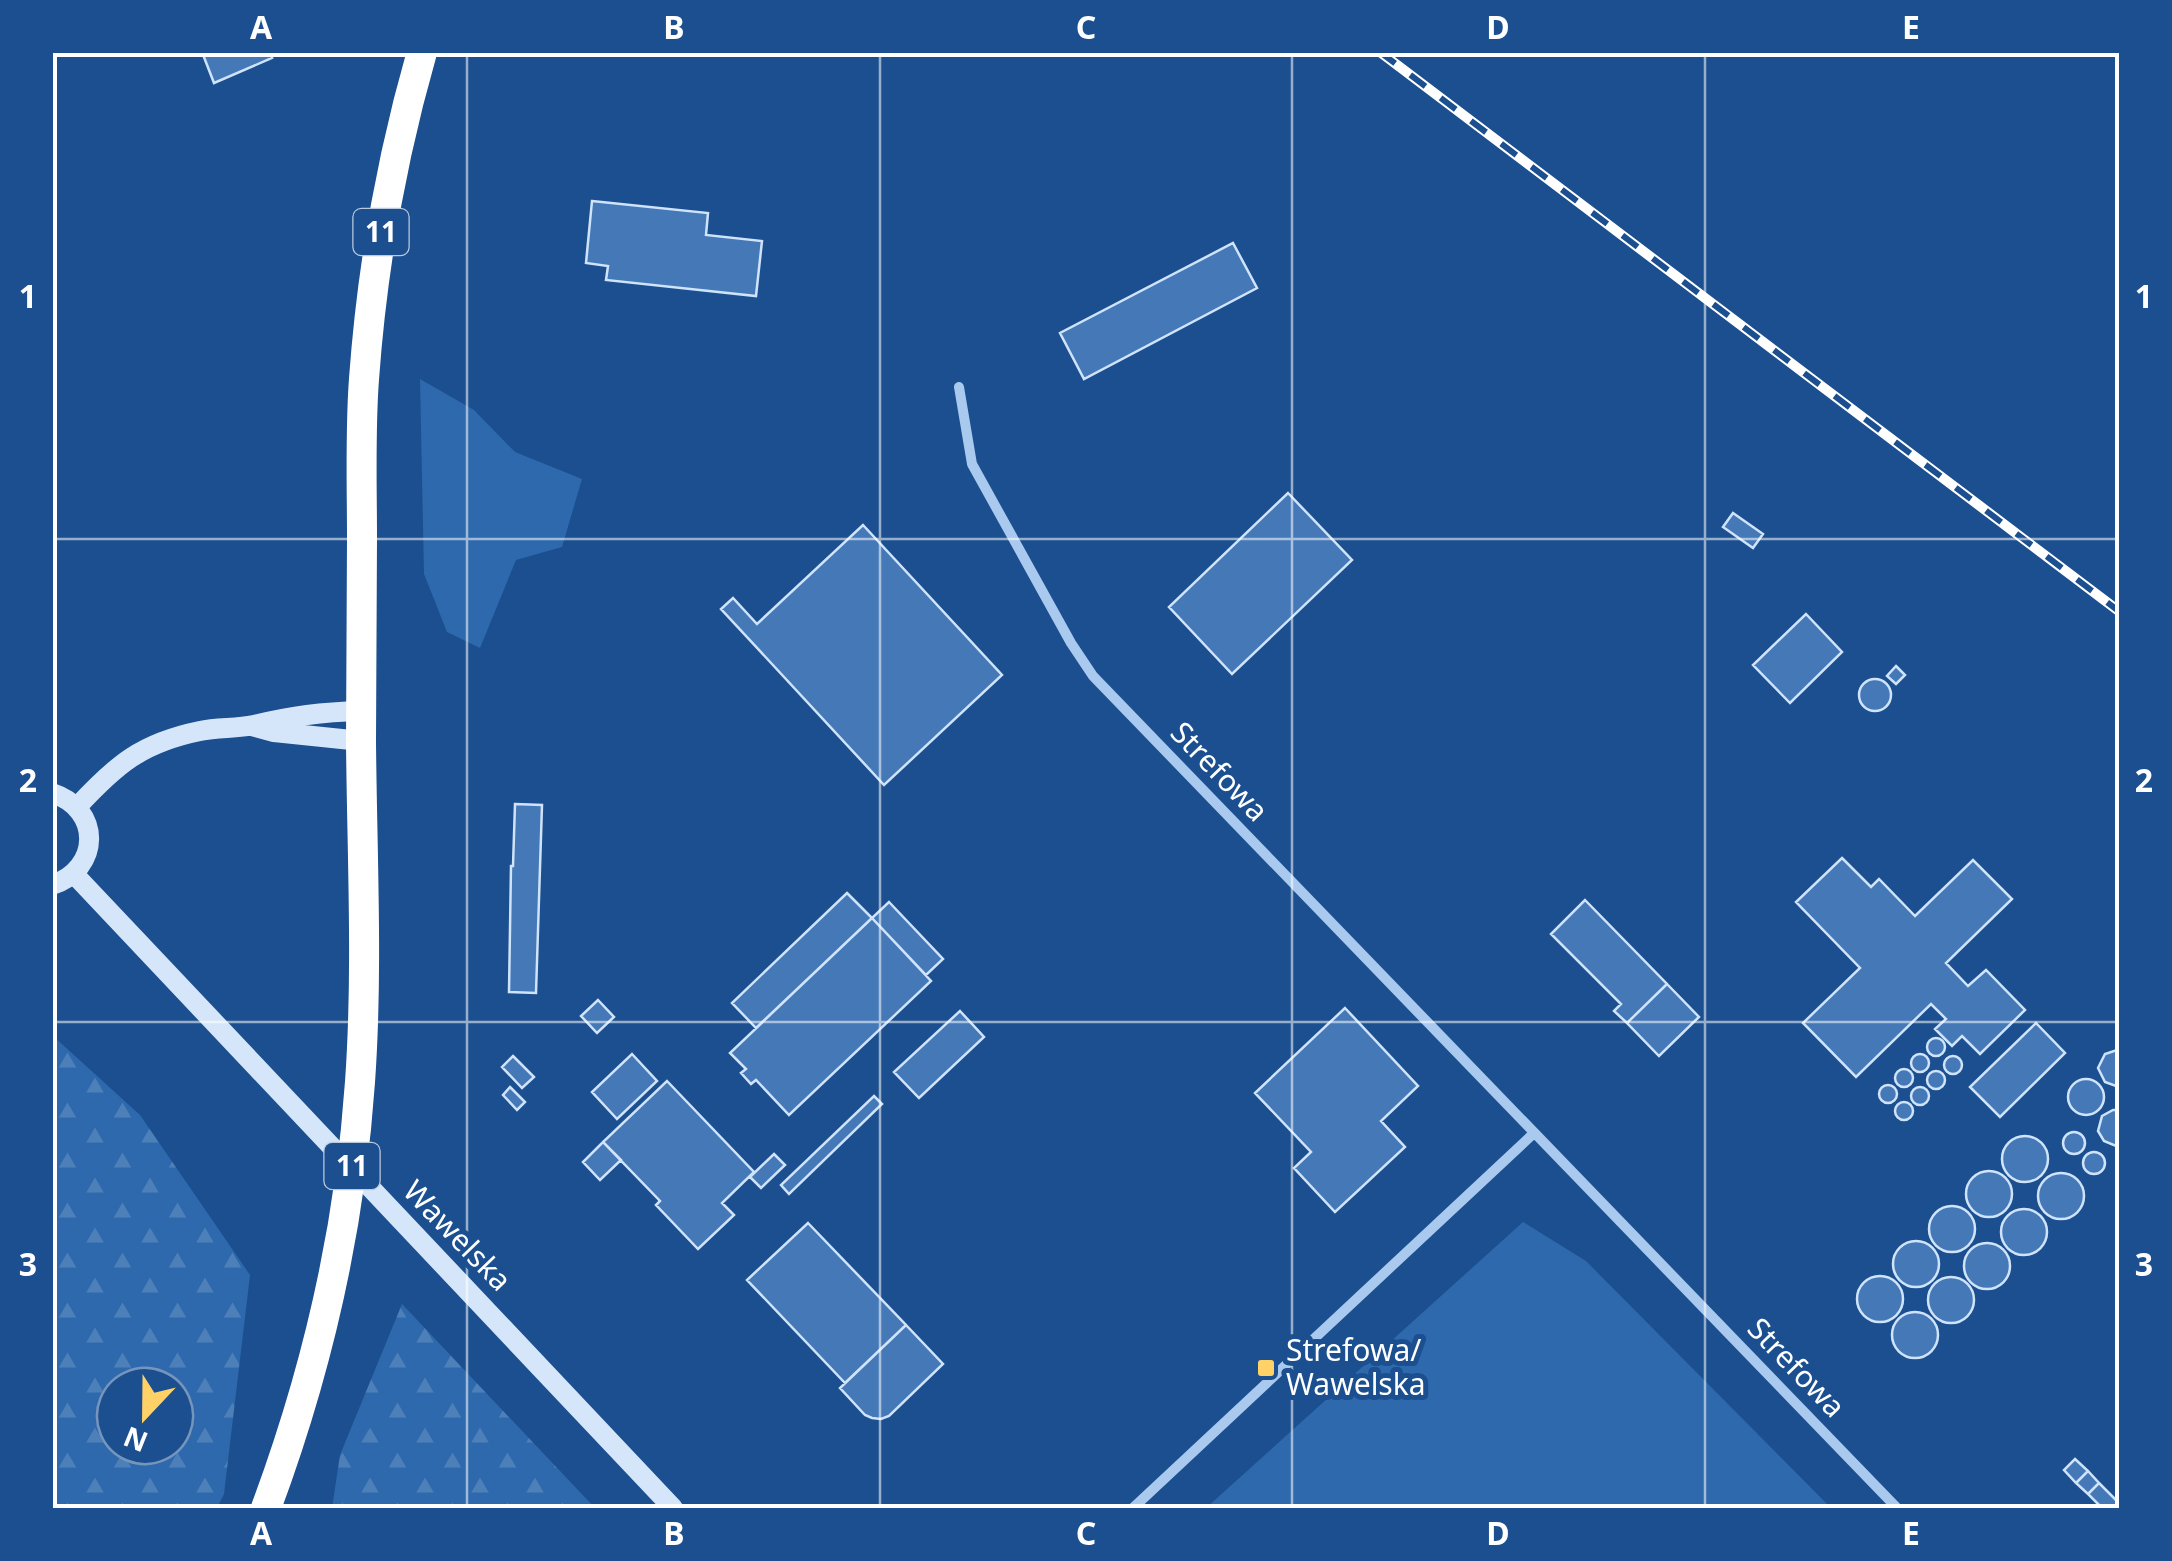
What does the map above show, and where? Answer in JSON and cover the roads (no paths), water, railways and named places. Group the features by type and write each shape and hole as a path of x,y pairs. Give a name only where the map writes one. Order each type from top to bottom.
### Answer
{"highway":[{"name":"11","path":"266,1508 316,1354 348,1194 360,1082 365,960 362,415 378,254 395,156 422,52"}],"street":[{"name":"Strefowa","path":"958,386 972,464 1071,643 1094,676 1897,1508"},
{"path":"77,807 111,771 164,741 303,714 361,726"},
{"path":"250,726 274,732 361,726"},
{"path":"52,794 77,807 90,841 88,853 74,874 52,885"},
{"name":"Wawelska","path":"74,874 673,1508"},
{"path":"1133,1508 1533,1134"}],"railway":[{"path":"1380,52 2120,612"}],"place":[{"name":"Strefowa/ Wawelska","path":"1266,1368"}]}
